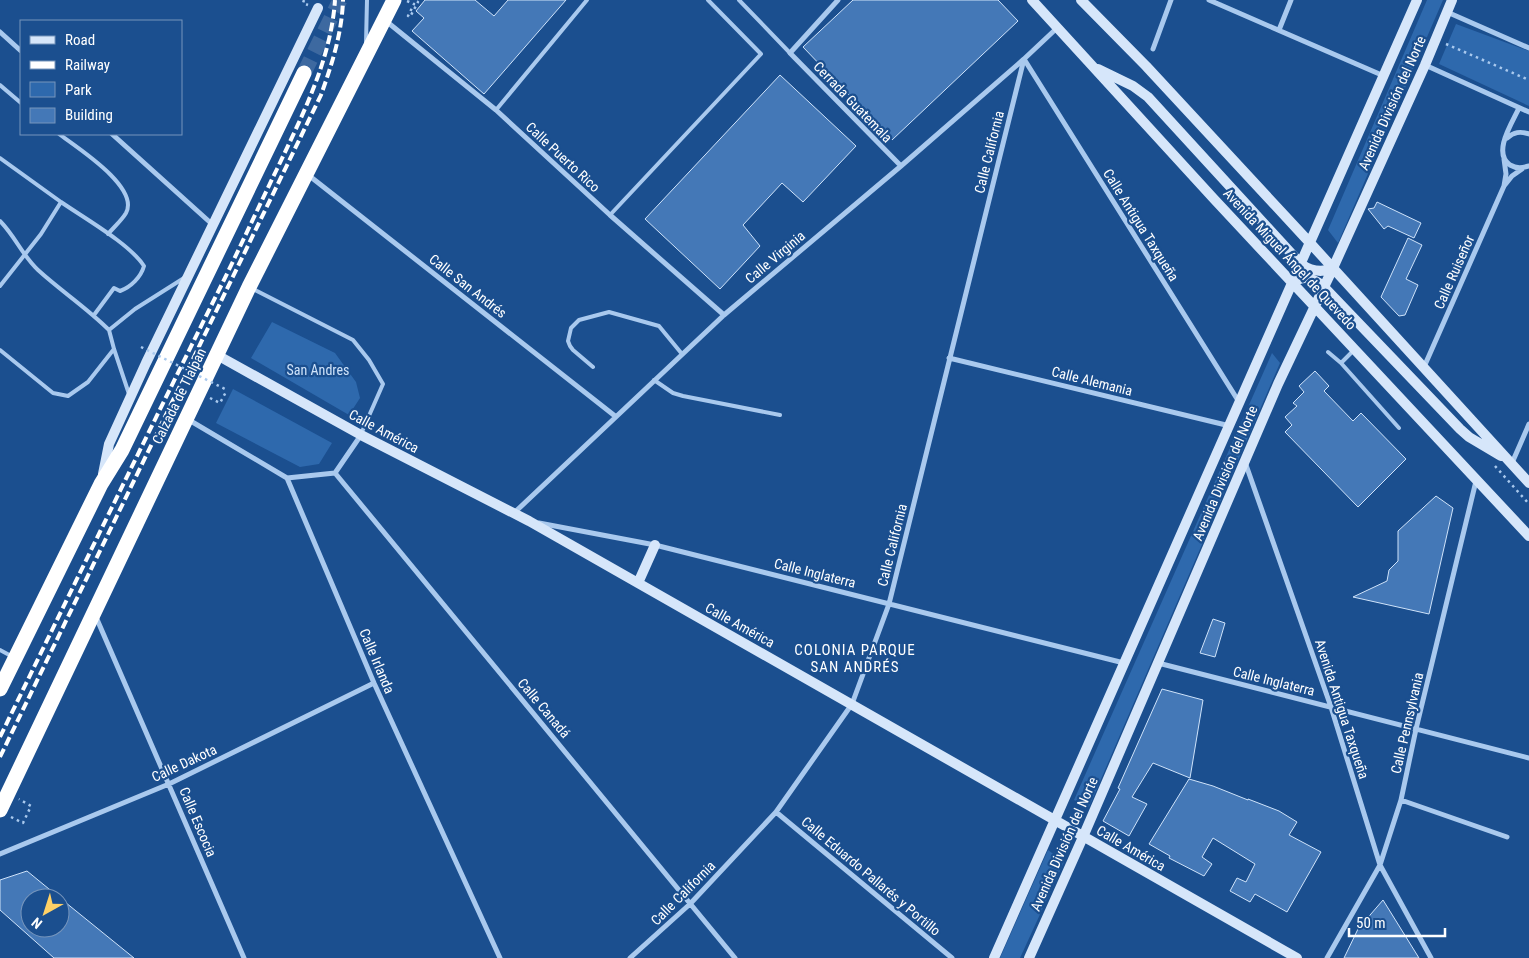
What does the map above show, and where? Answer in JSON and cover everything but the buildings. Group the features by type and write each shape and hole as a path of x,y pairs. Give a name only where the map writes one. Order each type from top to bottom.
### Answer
{"highway":[{"name":"Calzada de Tlalpan","path":"0,810 249,287 394,0"},
{"name":"Calzada de Tlalpan","path":"0,689 101,484 122,450 304,73"}],"main road":[{"name":"Avenida Miguel Ángel de Quevedo","path":"1032,0 1529,536"},
{"name":"Avenida Miguel Ángel de Quevedo","path":"1080,0 1146,66 1529,482"},
{"name":"Avenida División del Norte","path":"994,958 1418,0"},
{"name":"Avenida División del Norte","path":"1028,958 1083,837 1245,461 1425,64 1452,0"},
{"name":"Calzada de Tlalpan","path":"101,484 109,444 318,8"},
{"path":"1092,66 1134,86 1148,96 1301,264 1316,270 1333,268"},
{"path":"1293,283 1299,279 1310,278 1318,281 1460,429 1469,437 1512,463"},
{"name":"Calle América","path":"217,355 361,434 529,521 1297,958"},
{"path":"638,583 655,545"}],"street":[{"path":"790,53 838,0"},
{"path":"1153,49 1171,0"},
{"path":"1209,0 1384,76"},
{"path":"1279,30 1291,0"},
{"path":"1446,12 1529,48"},
{"name":"Calle Puerto Rico","path":"384,19 496,110 610,215 724,315"},
{"name":"Calle Virginia","path":"514,513 724,315 901,166 1057,28"},
{"path":"0,32 20,50"},
{"name":"Cerrada Guatemala","path":"790,53 901,166"},
{"name":"Calle California","path":"630,958 690,904 776,812 852,704 889,604 1024,59"},
{"name":"Calle Antigua Taxqueña","path":"1024,59 1240,404"},
{"path":"1425,64 1529,112"},
{"path":"1505,140 1519,108"},
{"path":"1505,140 1512,134 1522,132 1529,134"},
{"path":"113,135 213,225"},
{"name":"Calle Ruiseñor","path":"1423,368 1504,186 1506,174 1502,148 1505,140"},
{"path":"1503,156 1507,163 1514,167 1522,168 1529,166"},
{"name":"Calle Ruiseñor","path":"1504,186 1522,168"},
{"name":"Calle San Andrés","path":"307,173 615,416"},
{"name":"Calle Alemania","path":"949,358 1230,426"},
{"path":"186,418 287,478 335,473 361,434"},
{"path":"1512,463 1529,424"},
{"name":"Avenida Antigua Taxqueña","path":"1245,461 1331,707 1380,865 1430,958"},
{"name":"Calle Canadá","path":"335,473 735,958"},
{"name":"Calle Irlanda","path":"287,478 374,683 500,958"},
{"name":"Calle Pennsylvania","path":"1328,958 1380,865 1401,800 1416,729 1476,480"},
{"name":"Calle Inglaterra","path":"529,521 655,545 1124,663"},
{"name":"Calle Escocia","path":"95,613 244,958"},
{"name":"Calle Inglaterra","path":"1158,663 1529,758"},
{"name":"Calle Dakota","path":"0,854 169,784 374,683"},
{"path":"1401,800 1507,838"},
{"name":"Calle Eduardo Pallarés y Portillo","path":"776,812 952,958"}],"lane":[{"path":"364,58 368,26 367,0"},
{"path":"496,110 587,0"},
{"path":"610,215 761,54 708,0"},
{"path":"739,0 790,53"},
{"path":"0,85 20,102"},
{"path":"60,135 109,173 123,189 128,201 126,212 108,234"},
{"path":"0,158 108,234 140,259 144,266 142,274 126,289 120,291 114,288 94,315"},
{"path":"0,286 40,234 61,202"},
{"path":"0,221 24,255 38,270 94,315 109,330 130,398"},
{"path":"109,330 135,309 190,274"},
{"path":"249,287 353,340 370,360 383,384 361,434"},
{"path":"593,367 570,346 568,341 571,328 579,320 609,312 659,326 682,354"},
{"path":"0,350 53,393 68,396 88,382 114,349"},
{"path":"1341,363 1355,349"},
{"path":"1328,352 1341,363 1399,428"},
{"path":"654,380 673,393 780,415"},
{"path":"0,650 15,658"}],"path":[{"path":"406,0 414,4 408,16 410,17 418,2 414,0"},
{"path":"1435,39 1529,80"},
{"path":"141,348 227,390 220,403"},
{"path":"1492,463 1529,504"},
{"path":"23,823 31,806"}],"green space":[{"path":"1427,0 1443,0 1338,243 1328,230"},
{"path":"1456,24 1529,51 1529,106 1439,64"},
{"name":"San Andres","path":"272,322 335,353 356,382 360,398 349,415 251,358"},
{"path":"1272,353 1280,363 1089,807 1074,800"},
{"name":"San Andres","path":"233,389 332,443 319,464 300,467 216,423"},
{"path":"1048,850 1064,862 1020,958 1000,958"}],"tunnel":[{"path":"304,73 340,0"}],"railway":[{"path":"0,737 296,129 314,87 328,44 335,0"},
{"path":"0,757 321,95 333,60 343,0"}],"district":[{"name":"COLONIA PARQUE SAN ANDRÉS","path":"855,658"}]}
